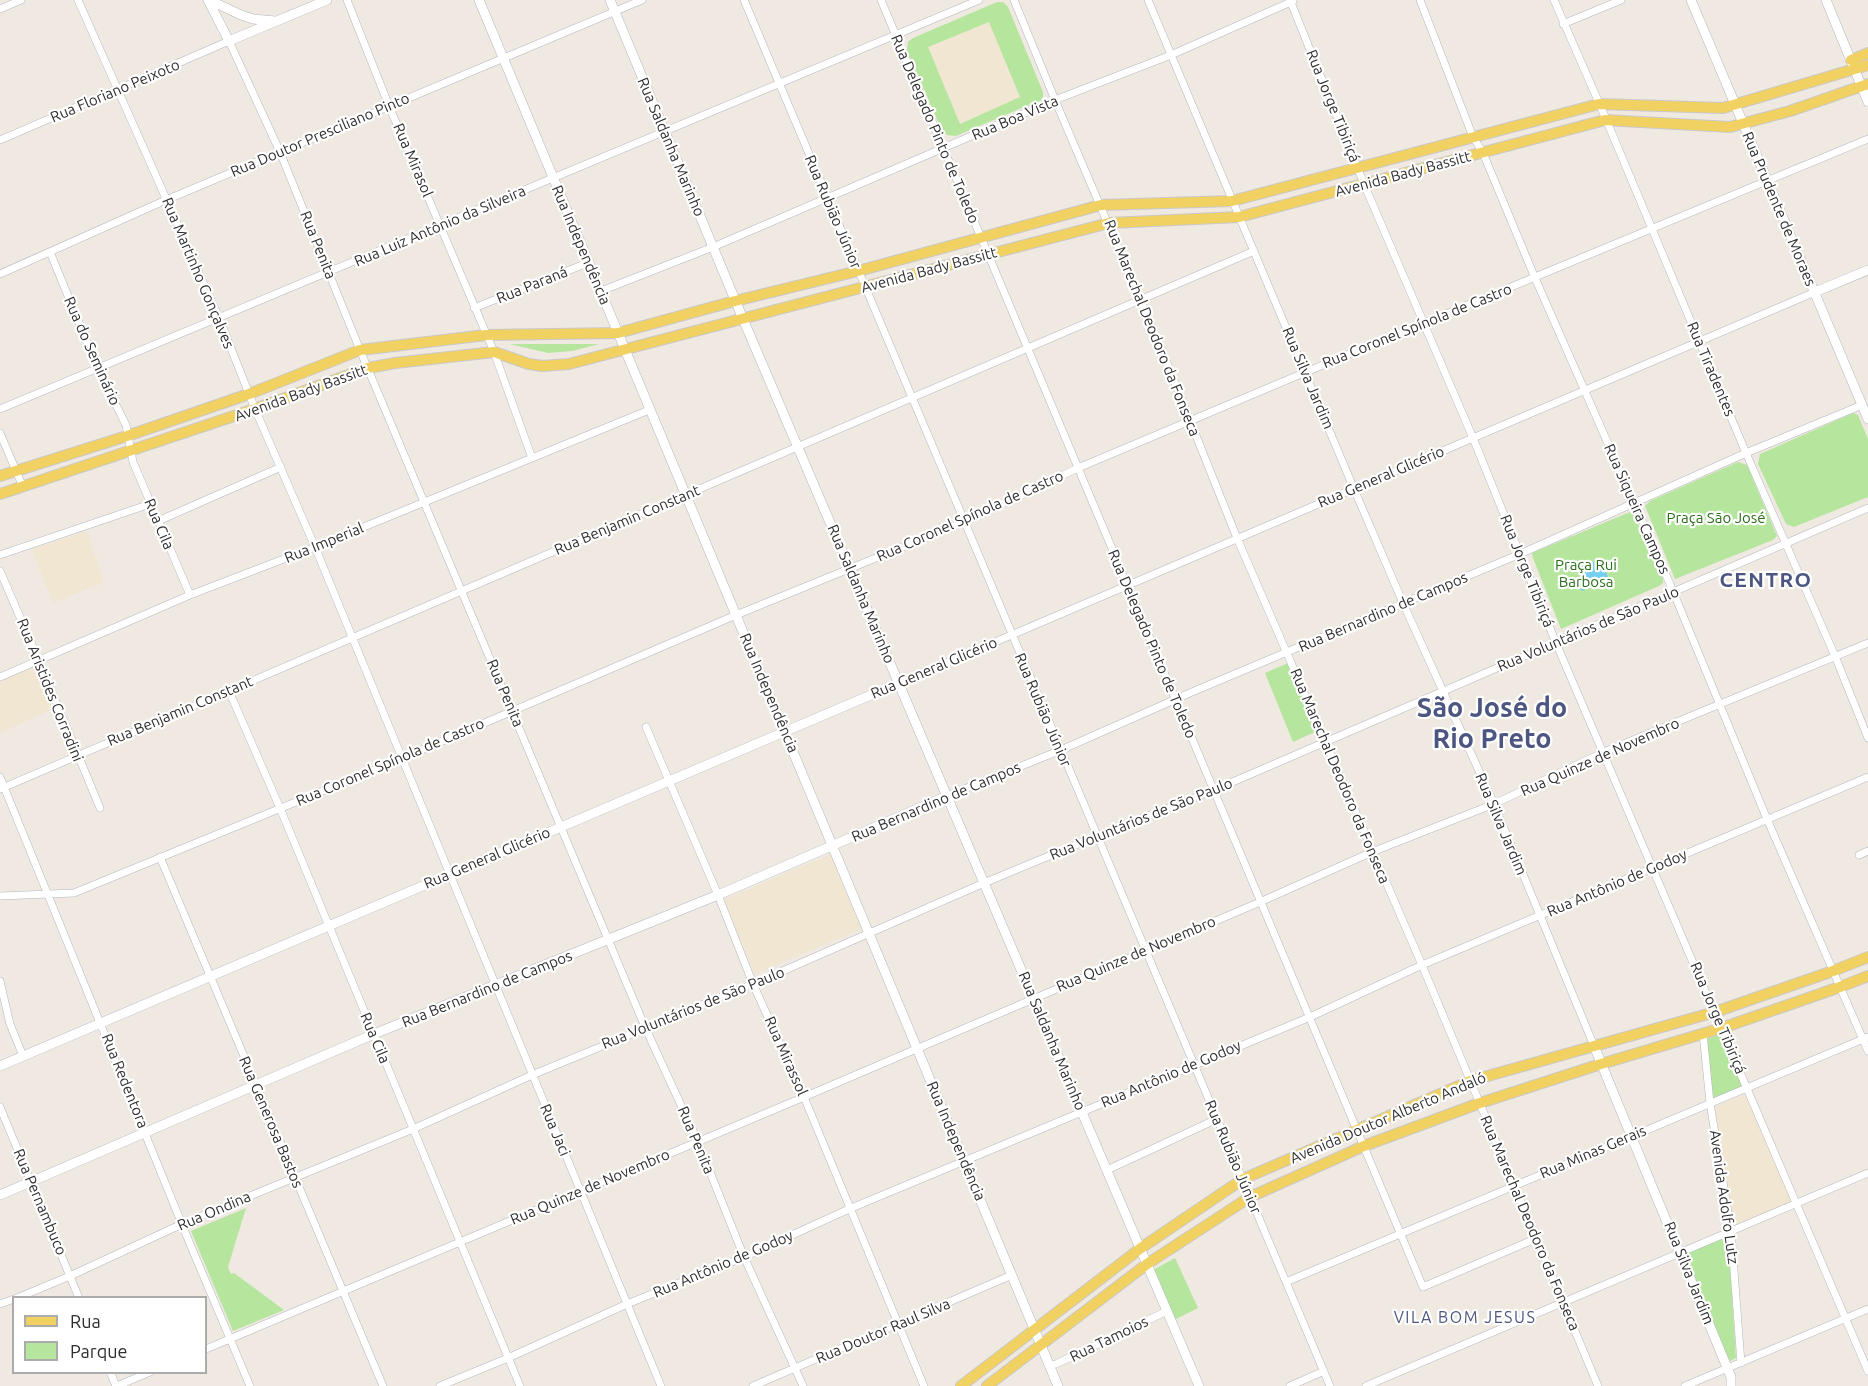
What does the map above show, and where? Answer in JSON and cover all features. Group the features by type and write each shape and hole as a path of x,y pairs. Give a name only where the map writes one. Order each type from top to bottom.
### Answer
{"main road":[{"path":"1853,65 1868,53"},
{"name":"Avenida Bady Bassitt","path":"0,476 249,394 360,350 486,335 618,333 1101,205 1232,201 1599,104 1723,108 1735,106 1853,65 1868,65"},
{"name":"Avenida Bady Bassitt","path":"0,494 130,452 368,368 494,352 529,364 542,366 569,364 1109,223 1239,217 1605,120 1730,127 1790,111 1865,86"},
{"name":"Avenida Doutor Alberto Andaló","path":"961,1386 1141,1248 1243,1179 1470,1081 1715,1012 1868,957"},
{"name":"Avenida Doutor Alberto Andaló","path":"987,1386 1148,1264 1250,1197 1364,1146 1480,1103 1722,1028 1868,976"}],"street":[{"path":"0,9 21,0"},
{"name":"Rua Martinho Gonçalves","path":"78,0 219,318 255,409 403,758"},
{"path":"208,0 247,17 278,21"},
{"name":"Rua Penita","path":"208,0 280,152 360,350 645,1028 698,1142 744,1257 803,1386"},
{"path":"229,41 327,0"},
{"name":"Rua Mirasol","path":"347,0 494,352 532,458"},
{"name":"Rua Independência","path":"479,0 1058,1386"},
{"name":"Rua Saldanha Marinho","path":"610,0 735,301 1199,1386"},
{"name":"Rua Doutor Presciliano Pinto","path":"0,274 166,200 642,0"},
{"name":"Rua Rubião Júnior","path":"744,0 1330,1386"},
{"name":"Rua Delegado Pinto de Toledo","path":"881,0 1423,1287 1535,1239"},
{"name":"Rua Luiz Antônio da Silveira","path":"0,410 979,0"},
{"name":"Rua Marechal Deodoro da Fonseca","path":"1014,0 1054,100 1109,223 1237,538 1422,965 1598,1386"},
{"name":"Rua Silva Jardim","path":"1148,0 1403,603 1494,804 1681,1252 1731,1379"},
{"name":"Rua Siqueira Campos","path":"1420,0 1473,137 1483,153 1535,278 1673,592 1833,971 1866,1038 1868,1051"},
{"name":"Rua Tiradentes","path":"1554,0 1868,738"},
{"path":"1563,24 1621,0"},
{"name":"Rua Prudente de Moraes","path":"1691,0 1865,404 1868,418"},
{"path":"1826,0 1853,65 1865,86 1868,102"},
{"name":"Rua Boa Vista","path":"601,291 713,247 1054,100 1171,55 1292,1"},
{"name":"Rua Jorge Tibiriçá","path":"1292,1 1364,184 1868,1371"},
{"name":"Rua Floriano Peixoto","path":"0,138 119,90 229,41"},
{"name":"Rua Coronel Spínola de Castro","path":"0,896 74,893 403,758 736,615 964,522 1078,468 1868,139"},
{"name":"Rua Benjamin Constant","path":"2,788 1254,251"},
{"name":"Rua do Seminário","path":"50,252 98,369 126,425 130,452"},
{"name":"Rua Paraná","path":"474,308 590,262"},
{"name":"Rua General Glicério","path":"0,1066 1868,270"},
{"name":"Rua Bernardino de Campos","path":"0,1195 374,1034 718,895 1060,750 1520,554 1746,453 1865,404"},
{"name":"Rua Imperial","path":"0,677 190,596 649,410"},
{"path":"0,433 24,487"},
{"name":"Rua Cila","path":"130,452 190,596"},
{"path":"158,521 281,467"},
{"path":"0,555 150,504"},
{"name":"Rua Voluntários de São Paulo","path":"413,1129 532,1075 753,984 984,883 1214,790 1868,508"},
{"name":"Rua Aristides Corradini","path":"0,572 99,808"},
{"name":"Rua Quinze de Novembro","path":"207,1349 804,1097 1372,852 1494,804 1604,752 1868,643"},
{"name":"Rua Cila","path":"229,691 280,808 520,1386"},
{"name":"Rua Mirassol","path":"646,727 924,1386"},
{"name":"Rua Jaci","path":"403,758 449,875 661,1386"},
{"name":"Rua Redentora","path":"0,777 2,788 50,895 182,1224 250,1386"},
{"name":"Rua Antônio de Godoy","path":"440,1386 627,1304 744,1257 849,1209 1310,1017 1422,965 1868,777"},
{"path":"1859,855 1868,851"},
{"name":"Rua Generosa Bastos","path":"160,857 383,1386"},
{"path":"0,981 10,1024 23,1056"},
{"name":"Avenida Adolfo Lutz","path":"1703,1033 1710,1103 1731,1231 1741,1362"},
{"name":"Rua Minas Gerais","path":"1286,1282 1866,1038"},
{"name":"Rua Pernambuco","path":"0,1107 78,1296"},
{"path":"1107,1170 1217,1119"},
{"name":"Rua Ondina","path":"20,1296 70,1276 182,1224 413,1129"},
{"path":"1366,1386 1868,1173"},
{"name":"Rua Doutor Raul Silva","path":"753,1386 1012,1275"},
{"path":"1685,1386 1731,1379 1741,1362 1868,1309"},
{"name":"Rua Tamoios","path":"1050,1365 1167,1311"},
{"path":"1290,1386 1323,1371"},
{"path":"117,1386 145,1374"}],"shaded area":[{"path":"989,22 1021,97 960,124 928,47"},
{"path":"87,531 104,582 53,603 32,549"},
{"path":"37,666 53,709 0,733 0,681"},
{"path":"830,854 861,929 755,974 724,900"},
{"path":"1748,1093 1793,1202 1732,1227 1713,1108"}],"green space":[{"path":"997,2 1003,2 1008,7 1043,92 1043,97 1040,101 1025,107 1024,105 1024,107 956,136 947,135 942,131 907,50 908,42","holes":["989,22 1020,97 960,124 928,47"]},
{"path":"510,344 599,344 572,351 548,353"},
{"path":"1853,413 1858,415 1868,439 1868,497 1794,527 1786,524 1758,464 1760,454"},
{"name":"Praça São José","path":"1738,462 1747,465 1777,536 1773,540 1675,579 1645,506 1650,501"},
{"name":"Praça Rui Barbosa","path":"1630,512 1634,515 1663,583 1561,629 1532,553"},
{"path":"1288,663 1317,731 1293,742 1265,673"},
{"path":"1722,1034 1743,1086 1713,1099 1707,1039"},
{"path":"246,1208 228,1267 231,1274 234,1273 284,1310 233,1331 191,1231"},
{"path":"1728,1233 1736,1358 1728,1362 1685,1253"},
{"path":"1175,1258 1198,1308 1174,1320 1153,1270"}],"water":[{"path":"1600,559 1608,577 1590,583 1591,587 1582,591 1577,580 1581,578 1577,569"}],"district":[{"name":"CENTRO","path":"1766,580"},
{"name":"São José do Rio Preto","path":"1492,724"},
{"name":"VILA BOM JESUS","path":"1465,1318"}]}
